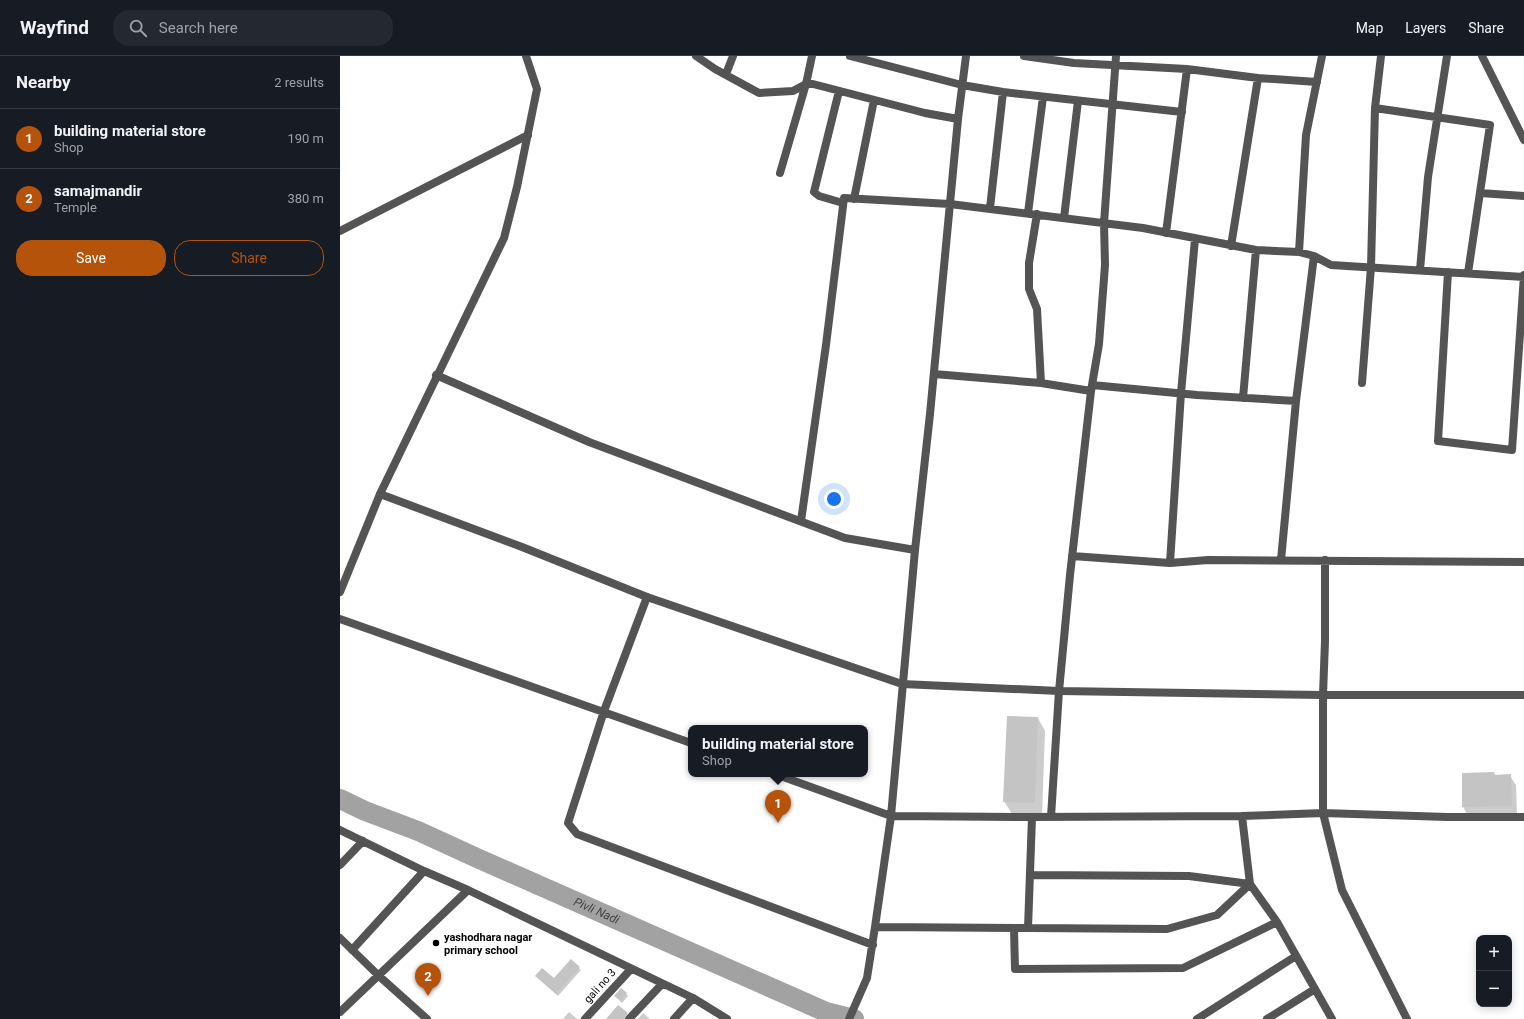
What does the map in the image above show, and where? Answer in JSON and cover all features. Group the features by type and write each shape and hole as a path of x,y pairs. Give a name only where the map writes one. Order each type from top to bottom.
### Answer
{"street":[{"path":"340,592 380,494 436,375 504,238 528,136 537,89 526,56"},
{"path":"696,56 759,93 794,92 806,84 813,84 925,113 958,119"},
{"path":"726,74 734,56"},
{"path":"780,172 806,84 812,56"},
{"path":"850,56 962,85 1003,92 1182,112"},
{"path":"849,1019 866,978 891,816 914,550 934,374 958,119 966,56"},
{"path":"1024,56 1074,63 1187,70 1258,78 1317,82"},
{"path":"1051,817 1059,691 1072,556 1091,388 1099,344 1104,265 1104,223 1116,56"},
{"path":"1299,252 1306,136 1322,56"},
{"path":"1362,383 1371,267 1375,108 1381,56"},
{"path":"1420,270 1428,177 1446,56"},
{"path":"1482,56 1524,140"},
{"path":"1166,233 1187,70"},
{"path":"1231,246 1258,78"},
{"path":"839,91 814,192 818,196 843,203"},
{"path":"990,208 1003,92"},
{"path":"1028,213 1043,97"},
{"path":"854,199 874,100"},
{"path":"1064,218 1078,101"},
{"path":"1375,108 1490,125 1468,273"},
{"path":"340,231 528,136"},
{"path":"1480,193 1524,196"},
{"path":"801,522 826,345 844,198 950,204 1104,223 1256,250 1299,252 1314,256 1331,265 1524,276 1512,450 1438,441 1448,272"},
{"path":"1037,214 1029,263 1029,289 1037,309 1041,383"},
{"path":"1170,563 1181,393 1195,239"},
{"path":"1243,398 1256,250"},
{"path":"1281,560 1296,402 1314,256"},
{"path":"934,374 1091,388 1296,402"},
{"path":"436,375 589,442 801,522 845,538 914,550"},
{"path":"380,494 522,547 647,598 902,684 1059,691 1323,695 1524,695"},
{"path":"1072,556 1170,563 1208,560 1524,562"},
{"path":"1324,560 1325,641 1323,695 1323,813 1342,890 1407,1019"},
{"path":"647,598 604,712 568,823 577,834 872,945"},
{"path":"340,619 688,742"},
{"path":"784,777 891,816 1242,816 1323,813 1447,817 1524,817"},
{"path":"1242,816 1250,884 1277,922 1332,1019"},
{"path":"1028,928 1032,817"},
{"path":"340,830 693,998 724,1018"},
{"path":"340,865 363,841"},
{"path":"352,950 424,871"},
{"path":"1030,875 1189,876 1250,884"},
{"path":"875,927 1167,928 1217,915 1250,884"},
{"path":"340,1012 468,890"},
{"path":"1014,928 1015,969 1183,968 1277,922"},
{"path":"340,938 378,976 427,1019"},
{"path":"1197,1019 1296,956"},
{"name":"gali no 3","path":"585,1019 631,969"},
{"path":"630,1019 662,984"},
{"path":"1267,1019 1315,989"},
{"path":"674,1019 693,998"}],"building":[{"path":"1007,716 1038,717 1035,803 1003,802"},
{"path":"1494,772 1494,775 1511,774 1512,806 1462,807 1462,773"},
{"path":"571,959 580,967 556,994 535,976 542,968 554,978"},
{"path":"621,988 627,993 621,1001 614,996"},
{"path":"618,1005 628,1013 624,1019 606,1019"}],"waterway":[{"name":"Pivli Nadi","path":"340,799 365,811 418,831 826,1012 854,1019"}],"place":[{"name":"building material store","path":"778,823"},
{"name":"yashodhara nagar primary school","path":"436,943"},
{"name":"samajmandir","path":"428,996"}]}
